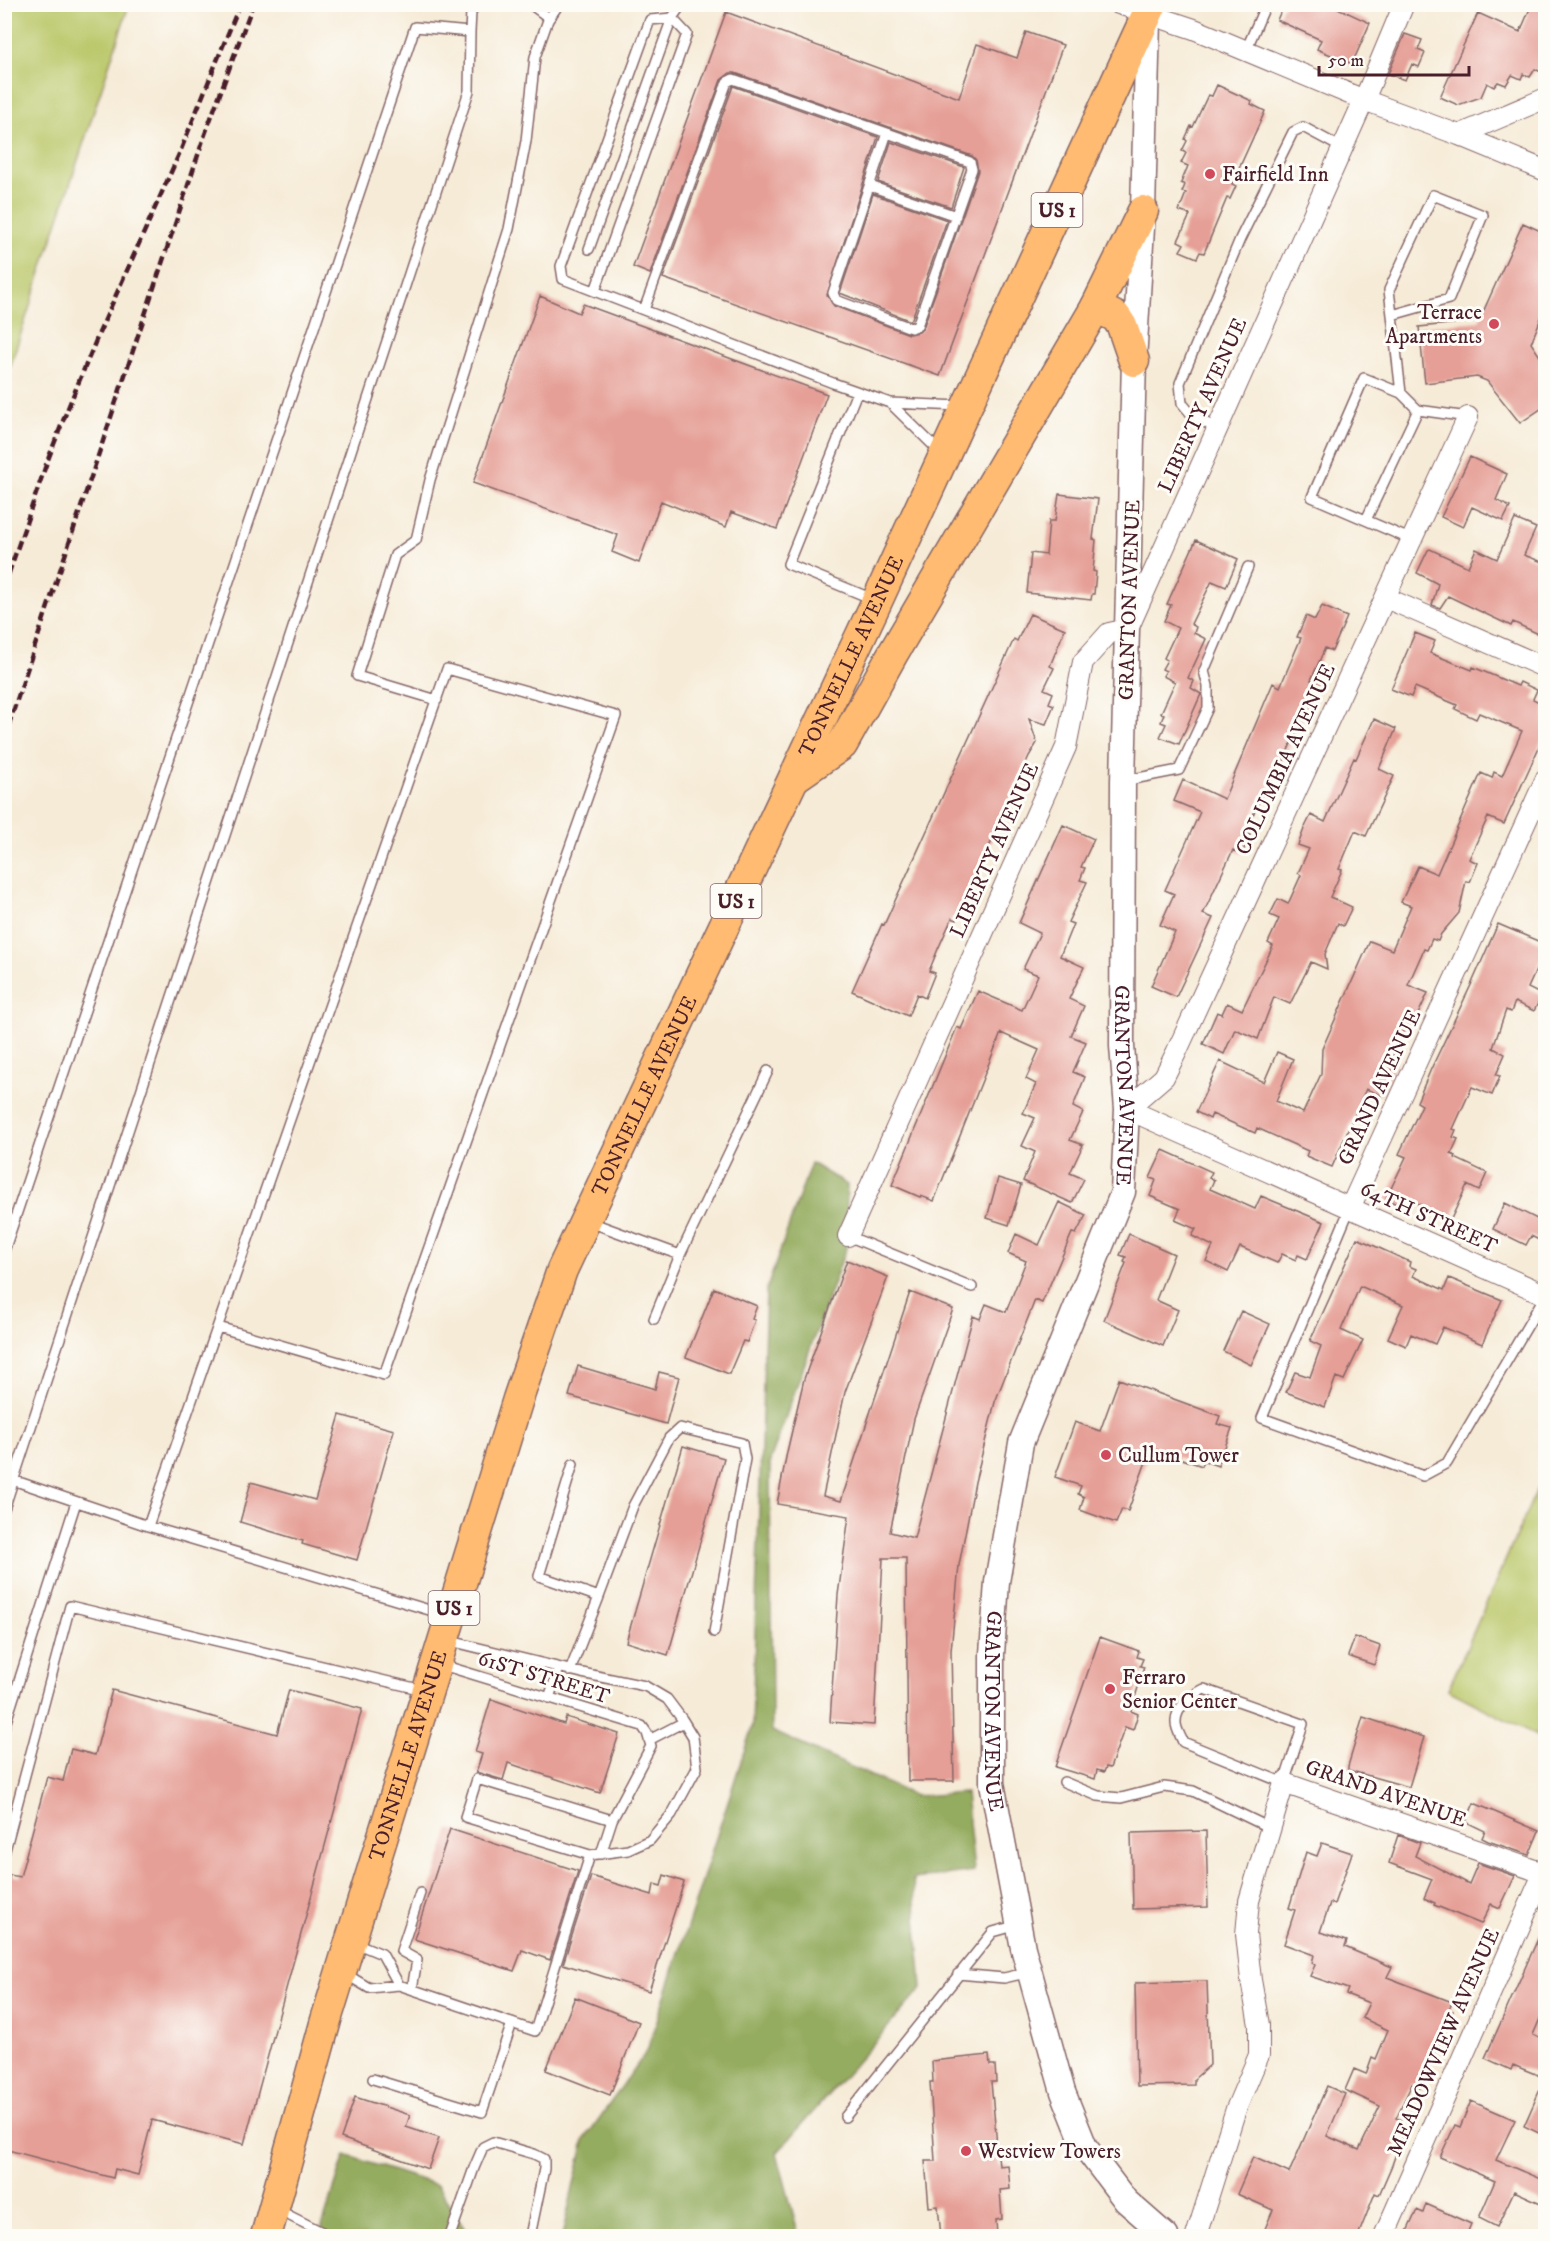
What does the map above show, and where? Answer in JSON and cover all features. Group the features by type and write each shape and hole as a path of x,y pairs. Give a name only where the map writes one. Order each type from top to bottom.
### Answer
{"main road":[{"name":"TONNELLE AVENUE","path":"266,2236 341,1972 518,1400 562,1270 877,601 1150,9"},
{"path":"794,778 842,746 892,655 1095,307 1143,211"},
{"path":"1095,307 1116,316 1122,326 1134,361"}],"street":[{"path":"1119,4 1150,9 1364,100 1459,135 1545,171"},
{"name":"LIBERTY AVENUE","path":"848,1236 1066,747 1083,662 1109,633 1128,629 1364,100 1404,4"},
{"name":"GRANTON AVENUE","path":"1150,9 1143,211 1134,361 1124,781 1122,1034 1127,1109 1123,1192 1021,1443 997,1582 992,1654 992,1783 1018,1925 1063,2092 1085,2147 1126,2201 1166,2236"},
{"path":"1459,135 1545,98"},
{"name":"COLUMBIA AVENUE","path":"1127,1109 1164,1077 1176,1053 1468,417"},
{"path":"1386,598 1545,668"},
{"name":"GRAND AVENUE","path":"1350,1208 1545,778"},
{"name":"64TH STREET","path":"1127,1109 1545,1296"},
{"name":"GRAND AVENUE","path":"1196,2236 1236,2109 1259,2055 1259,2025 1246,1934 1249,1900 1284,1783 1544,1870"},
{"name":"MEADOWVIEW AVENUE","path":"1384,2236 1544,1870"}],"lane":[{"path":"4,1509 9,1479 469,91 471,12 476,4"},
{"path":"530,4 549,18"},
{"path":"437,700 357,676 395,555 416,540 430,480 509,229 526,141 535,57 549,18 559,4"},
{"path":"589,249 672,18 682,4"},
{"path":"1246,50 1266,4"},
{"path":"672,18 650,20 561,266 563,279 891,403 966,406"},
{"path":"595,291 687,34 672,18"},
{"path":"4,1251 415,27 470,32"},
{"path":"644,310 727,82 733,79 970,162 972,169 917,326 911,328 836,300 833,293 887,133"},
{"path":"1218,429 1192,415 1182,403 1179,383 1240,239 1293,132 1303,127 1342,148"},
{"path":"870,186 956,216"},
{"path":"1392,315 1449,299 1483,215 1432,195 1389,290 1401,393"},
{"path":"1412,540 1312,497 1364,378 1401,393 1418,410 1468,417"},
{"path":"857,392 788,564 877,601"},
{"path":"891,403 943,455"},
{"path":"1366,520 1418,410"},
{"path":"1124,781 1179,770 1208,708 1208,686 1204,671 1248,567"},
{"path":"147,1526 447,669 616,716 384,1375 218,1328"},
{"path":"654,1319 680,1255 768,1071"},
{"name":"GRAND AVENUE","path":"1350,1208 1262,1418 1424,1476 1447,1463 1545,1296"},
{"path":"585,1220 680,1255"},
{"path":"848,1236 972,1287"},
{"path":"570,1671 633,1506 669,1438 680,1428 742,1443 746,1459 714,1632"},
{"path":"573,1464 539,1576 599,1597"},
{"path":"9,1479 147,1526 440,1653"},
{"path":"4,1728 76,1502"},
{"path":"4,1854 70,1606 559,1668 645,1686 667,1699 684,1722 693,1737 697,1768 672,1814 650,1840 628,1850 590,1855 465,1817 477,1779 612,1820"},
{"name":"61ST STREET","path":"440,1653 549,1698 642,1726 649,1740"},
{"path":"549,1698 559,1668"},
{"path":"1204,1689 1303,1724 1284,1783 1183,1742 1176,1722 1182,1706 1194,1694 1204,1689"},
{"path":"601,1854 612,1820 649,1753 651,1746 649,1740 684,1722"},
{"path":"1064,1782 1098,1796 1121,1798 1164,1787 1193,1791 1270,1828"},
{"path":"341,1972 369,1988 399,1985 535,2031 590,1855"},
{"path":"412,1989 417,1960 401,1952 420,1893"},
{"path":"844,2117 993,1932 1018,1925"},
{"path":"351,1941 382,1954 399,1985"},
{"path":"958,1974 1005,1978 1030,1972"},
{"path":"373,2079 482,2112 512,2023"},
{"path":"450,2236 483,2147 493,2142 534,2154 543,2159 544,2169 530,2236"},
{"path":"274,2208 330,2236"}],"green space":[{"path":"4,5 129,5 5,382"},
{"path":"811,1163 847,1185 846,1248 770,1461 772,1731 915,1796 966,1793 974,1871 913,1879 922,1988 777,2153 799,2236 562,2236 584,2140 647,2051 752,1727 766,1291"},
{"path":"1545,1471 1546,1740 1448,1690"},
{"path":"345,2155 437,2185 469,2236 319,2236"}],"building":[{"path":"1284,4 1329,4 1370,23 1352,64 1317,49 1321,40 1277,20"},
{"path":"1532,4 1545,4 1545,63 1541,72 1535,69 1530,77 1523,74 1521,79 1512,75 1506,85 1498,82 1494,87 1487,83 1481,97 1458,105 1440,97 1478,13 1520,32"},
{"path":"726,12 959,98 977,44 1017,58 1026,32 1063,45 940,376 663,278 733,86 878,137 827,295 834,306 909,334 919,332 923,328 978,171 976,160 972,156 730,73 721,80 650,274 633,267"},
{"path":"1405,34 1422,40 1418,50 1425,53 1419,67 1412,64 1405,80 1388,74"},
{"name":"Fairfield Inn","path":"1217,85 1252,101 1251,104 1265,111 1232,184 1236,186 1230,199 1227,198 1204,253 1200,252 1197,258 1180,251 1184,244 1178,241 1190,215 1179,211 1186,193 1182,192 1185,185 1181,183 1188,166 1181,163 1186,153 1182,151 1191,126 1193,127 1208,95 1212,96"},
{"path":"891,142 964,167 951,207 878,182"},
{"path":"873,194 947,220 911,321 840,293"},
{"name":"Terrace Apartments","path":"1523,223 1545,233 1545,308 1531,343 1545,364 1545,406 1520,423 1487,381 1477,377 1425,383 1419,327 1479,321"},
{"path":"540,296 579,313 583,304 827,394 777,529 731,512 726,527 661,501 639,563 612,552 618,535 473,483"},
{"path":"1470,457 1507,474 1496,500 1510,507 1503,521 1472,507 1463,527 1441,517"},
{"path":"1059,494 1098,499 1093,539 1096,540 1093,571 1096,572 1094,594 1091,600 1027,593 1031,553 1046,555 1049,521 1055,521"},
{"path":"1515,519 1536,528 1524,555 1545,563 1545,637 1513,622 1511,626 1448,596 1440,608 1432,605 1438,584 1417,573 1430,549 1468,567 1476,549 1497,559"},
{"path":"1196,540 1238,559 1226,587 1212,581 1191,624 1196,627 1194,633 1206,639 1188,678 1194,681 1191,688 1201,694 1179,744 1160,737 1166,724 1161,722 1164,714 1161,713 1175,682 1163,676 1166,671 1162,669 1167,660 1164,658 1178,628 1164,621 1171,605 1167,604"},
{"path":"1322,606 1347,617 1332,651 1325,648 1311,680 1317,682 1310,700 1279,771 1276,770 1265,797 1262,795 1245,833 1250,835 1242,854 1233,850 1203,914 1213,918 1176,997 1151,986 1175,932 1160,925 1174,894 1165,890 1200,812 1174,801 1183,780 1224,799 1273,683 1280,687 1301,638 1297,637 1306,616 1315,620"},
{"path":"1030,614 1065,629 1050,666 1054,668 1044,689 1053,693 1049,703 1054,705 1046,724 1029,719 1037,743 1029,756 957,920 952,918 938,949 929,971 935,973 925,998 917,994 908,1016 852,991 1014,639 1017,641"},
{"path":"1415,633 1435,641 1430,653 1472,670 1473,667 1518,686 1520,682 1537,690 1533,699 1545,705 1545,734 1504,824 1488,817 1469,859 1478,863 1470,882 1466,881 1459,913 1441,934 1438,941 1432,939 1427,950 1424,949 1408,985 1428,993 1413,1025 1407,1023 1394,1052 1393,1057 1397,1059 1381,1095 1366,1089 1332,1167 1306,1156 1308,1151 1257,1128 1255,1133 1212,1114 1210,1119 1196,1112 1220,1061 1264,1082 1277,1052 1293,1059 1276,1101 1303,1113 1321,1074 1322,1049 1370,941 1392,950 1411,906 1401,902 1418,866 1437,874 1481,773 1492,778 1494,772 1502,776 1522,731 1479,713 1476,719 1455,709 1457,705 1415,687 1411,697 1391,689"},
{"path":"1374,719 1396,729 1379,769 1394,776 1366,836 1355,831 1339,869 1342,870 1330,897 1352,907 1343,926 1338,923 1325,954 1327,969 1311,962 1290,1004 1274,997 1258,1039 1235,1029 1224,1054 1203,1044 1217,1012 1222,1014 1227,1003 1242,1010 1273,946 1268,943 1279,919 1270,915 1278,899 1288,904 1301,875 1298,873 1309,849 1298,845 1304,829 1311,815 1325,822"},
{"path":"1063,825 1094,839 1081,867 1085,868 1080,880 1087,882 1068,922 1073,924 1060,956 1084,967 1069,999 1084,1006 1071,1036 1086,1042 1073,1072 1085,1077 1073,1107 1083,1112 1070,1140 1083,1145 1070,1173 1084,1179 1072,1203 1023,1181 1035,1152 1022,1146 1035,1118 1023,1113 1036,1084 1026,1079 1039,1050 1001,1033 934,1201 892,1185 957,1027 961,1029 978,991 1022,1010 1038,975 1023,969 1040,933 1019,923"},
{"path":"1498,924 1545,944 1545,957 1542,957 1528,988 1542,995 1534,1011 1515,1002 1511,1012 1506,1010 1493,1048 1505,1054 1496,1075 1500,1076 1492,1095 1472,1087 1453,1129 1456,1130 1453,1137 1458,1139 1451,1154 1487,1173 1479,1191 1467,1185 1451,1219 1413,1201 1409,1210 1386,1199 1406,1157 1399,1154 1422,1105 1417,1102 1431,1069"},
{"path":"1163,1150 1212,1172 1209,1178 1214,1180 1210,1189 1255,1209 1261,1196 1324,1222 1307,1259 1298,1255 1296,1260 1282,1254 1277,1263 1240,1247 1228,1272 1206,1261 1213,1246 1192,1236 1196,1229 1175,1220 1180,1209 1150,1196 1156,1180 1150,1178"},
{"path":"998,1178 1021,1185 1009,1225 987,1218"},
{"path":"1059,1202 1086,1215 1076,1234 1072,1233 1042,1303 1035,1300 995,1402 975,1482 959,1565 951,1651 954,1781 908,1781 906,1558 883,1558 874,1725 830,1722 838,1595 849,1516 777,1504 804,1379 847,1260 888,1277 845,1392 823,1496 841,1501 910,1292 953,1309 914,1419 890,1532 914,1538 973,1316 980,1319 986,1304 1006,1312 1026,1261 1008,1253 1016,1234 1039,1245"},
{"path":"1505,1203 1545,1223 1545,1243 1531,1236 1526,1245 1493,1229"},
{"path":"1129,1234 1174,1254 1156,1300 1178,1310 1163,1346 1104,1320 1126,1263 1124,1262 1126,1257 1120,1255"},
{"path":"1357,1238 1410,1262 1409,1266 1416,1269 1413,1276 1444,1290 1449,1278 1502,1300 1482,1344 1443,1327 1435,1344 1411,1334 1406,1346 1388,1338 1403,1305 1360,1286 1341,1330 1363,1340 1344,1380 1336,1377 1325,1407 1286,1392 1295,1372 1310,1377 1321,1346 1310,1341"},
{"path":"714,1288 757,1306 752,1319 755,1320 747,1342 743,1341 729,1374 686,1357"},
{"path":"1241,1311 1270,1324 1251,1365 1223,1351"},
{"path":"578,1366 655,1389 659,1372 679,1377 666,1424 569,1396"},
{"name":"Cullum Tower","path":"1119,1379 1220,1416 1217,1424 1232,1428 1218,1466 1204,1461 1202,1466 1151,1448 1128,1511 1122,1509 1116,1523 1080,1510 1084,1497 1078,1494 1081,1486 1055,1477 1075,1422 1100,1431"},
{"path":"340,1415 394,1430 357,1560 240,1522 251,1482 315,1500"},
{"path":"683,1446 724,1458 668,1655 626,1642"},
{"name":"Ferraro Senior Center","path":"1100,1637 1139,1651 1137,1657 1143,1659 1140,1666 1144,1667 1131,1711 1138,1714 1133,1730 1125,1727 1110,1768 1106,1767 1104,1772 1097,1770 1095,1779 1055,1767"},
{"path":"1355,1637 1380,1646 1374,1665 1348,1656"},
{"path":"112,1690 277,1734 289,1690 362,1709 244,2144 152,2120 138,2175 115,2169 113,2178 4,2149 4,1894 10,1875 20,1877 47,1777 63,1781 71,1749 95,1755"},
{"path":"491,1699 564,1724 566,1717 619,1734 600,1793 508,1763 503,1780 476,1772 482,1754 475,1752"},
{"path":"1363,1717 1424,1737 1409,1787 1348,1770"},
{"path":"1474,1803 1539,1831 1529,1855 1482,1838 1485,1831 1466,1822"},
{"path":"450,1829 578,1871 550,1960 522,1950 514,1971 414,1939"},
{"path":"1206,1831 1208,1907 1133,1909 1131,1833"},
{"path":"1398,1835 1420,1843 1415,1856 1469,1884 1478,1863 1515,1876 1500,1908 1491,1904 1481,1924 1434,1905 1435,1903 1424,1898 1432,1879 1389,1863"},
{"path":"1322,1843 1352,1853 1334,1904 1330,1903 1320,1932 1347,1941 1345,1947 1392,1967 1387,1977 1452,2002 1449,2009 1453,2011 1420,2088 1412,2084 1396,2118 1402,2120 1399,2128 1404,2131 1379,2195 1375,2193 1358,2236 1262,2236 1273,2210 1237,2194 1253,2157 1289,2173 1327,2086 1345,2094 1327,2136 1359,2150 1380,2106 1345,2090 1354,2069 1366,2074 1372,2057 1376,2059 1388,2030 1362,2018 1369,2003 1346,1994 1348,1989 1310,1976 1315,1965 1312,1963 1314,1955 1284,1944 1295,1910 1289,1908 1306,1852 1317,1856"},
{"path":"664,1875 684,1882 649,1991 563,1964 591,1876 652,1895 654,1884 661,1886"},
{"path":"1545,1923 1545,2007 1533,2035 1545,2041 1545,2078 1513,2065 1511,2070 1485,2058"},
{"path":"1207,1981 1210,2065 1194,2079 1194,2085 1137,2086 1135,1983"},
{"path":"575,1997 639,2022 610,2095 546,2070"},
{"name":"Westview Towers","path":"989,2055 990,2065 995,2065 996,2082 991,2082 999,2166 1008,2165 1010,2189 1000,2190 1002,2219 996,2220 997,2236 941,2236 938,2206 929,2207 925,2161 935,2161 930,2082 933,2082 932,2061"},
{"path":"1545,2078 1545,2136 1524,2126"},
{"path":"355,2097 410,2115 406,2127 439,2138 428,2169 341,2138"},
{"path":"1471,2101 1515,2120 1496,2160 1545,2181 1545,2205 1514,2191 1497,2227 1479,2218 1495,2181 1440,2157 1455,2125 1460,2127"},
{"path":"1426,2204 1471,2224 1466,2236 1405,2236 1417,2210 1423,2213"}],"railway":[{"path":"4,587 68,408 180,152 240,4"},
{"path":"4,739 204,137 253,4"}],"place":[{"name":"Fairfield Inn","path":"1210,174"},
{"name":"Terrace Apartments","path":"1494,324"},
{"name":"Cullum Tower","path":"1106,1455"},
{"name":"Ferraro Senior Center","path":"1110,1689"},
{"name":"Westview Towers","path":"966,2151"}]}
